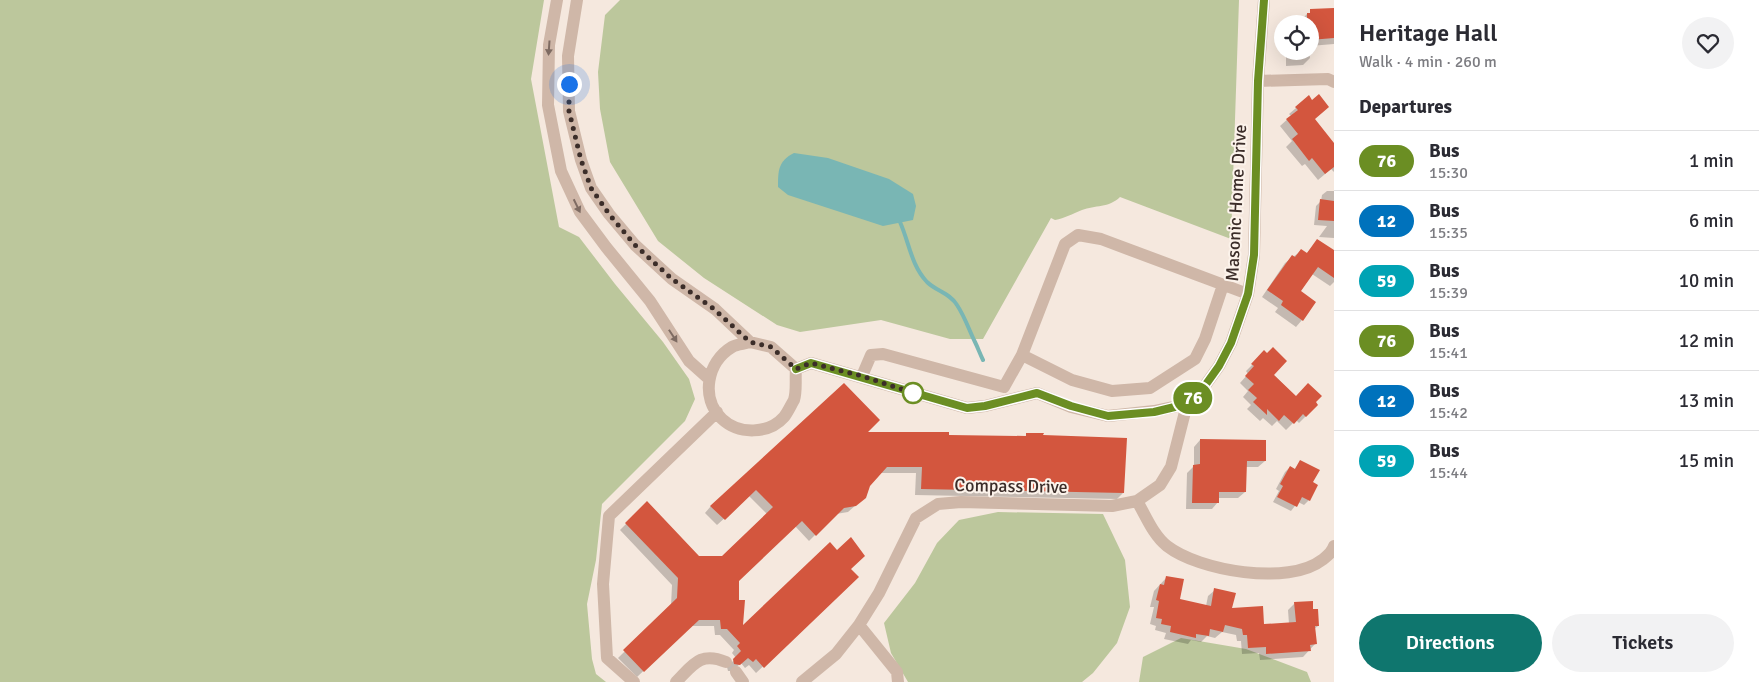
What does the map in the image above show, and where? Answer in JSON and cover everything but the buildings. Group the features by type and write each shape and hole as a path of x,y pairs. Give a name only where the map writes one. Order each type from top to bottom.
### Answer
{"street":[{"path":"557,0 549,45 548,105 562,170 580,212 650,301 689,361 708,378"},
{"path":"577,0 568,56 569,111 581,160 591,188 609,214 635,245 672,279 714,309 750,342"},
{"name":"Masonic Home Drive","path":"1187,404 1204,387 1219,366 1231,343 1248,294 1255,238 1258,81 1264,0"},
{"path":"1258,81 1328,80 1334,82"},
{"path":"1004,401 1004,388 1022,355 1065,244 1078,235 1101,239 1248,294"},
{"path":"1022,355 1072,380 1112,391 1150,388 1194,359 1205,339 1223,285"},
{"path":"750,342 771,347 796,369 795,397 785,416 771,426 750,431 731,426 721,418 710,401 708,378 717,359 733,346 750,342"},
{"path":"862,376 871,355 883,354 1004,388"},
{"path":"796,369 811,363 862,376 892,387 967,408 985,406 1037,393 1071,406 1108,416 1154,412 1187,404"},
{"name":"Compass Drive","path":"802,682 836,654 859,625 879,593 916,518 938,504 962,502 1112,506 1137,501 1160,485 1171,467 1187,404"},
{"path":"634,682 607,658 603,584 609,516 717,412"},
{"path":"1137,501 1155,532 1168,546 1194,560 1244,573 1288,573 1313,567 1332,551 1334,546"},
{"path":"859,625 897,672 898,682"},
{"path":"676,682 696,662 704,658 716,658 726,662"}],"green space":[{"path":"0,0 544,0 531,79 559,227 579,237 663,342 689,379 695,399 685,421 602,504 596,560 587,604 592,659 596,674 606,682 0,682"},
{"path":"620,0 1239,0 1231,239 1120,197 1107,205 1087,208 1055,220 1051,218 983,339 950,339 881,320 800,332 777,325 704,278 658,241 610,162 600,109 598,72 605,15"},
{"path":"998,512 1103,514 1125,560 1130,607 1117,643 1093,673 1082,682 908,682 891,653 884,623 915,583 937,543 959,520"},
{"path":"1181,638 1246,649 1307,672 1311,682 1139,682 1143,657"}],"water":[{"path":"794,153 828,158 889,179 913,194 916,206 913,220 883,226 788,195 778,187 779,171 785,159"}],"waterway":[{"path":"900,222 917,268 927,282 951,298 957,305 983,360"}],"bus line":[{"name":"76","path":"796,369 811,363 862,376 892,387 967,408 985,406 1037,393 1071,406 1108,416 1154,412 1187,404 1204,387 1219,366 1231,343 1248,294 1254,255 1258,81 1264,0"}],"route":[{"path":"569,84 569,111 581,160 591,188 609,214 635,245 672,279 714,309 750,342 771,347 787,359 796,369 811,363 862,376 913,393"}]}
